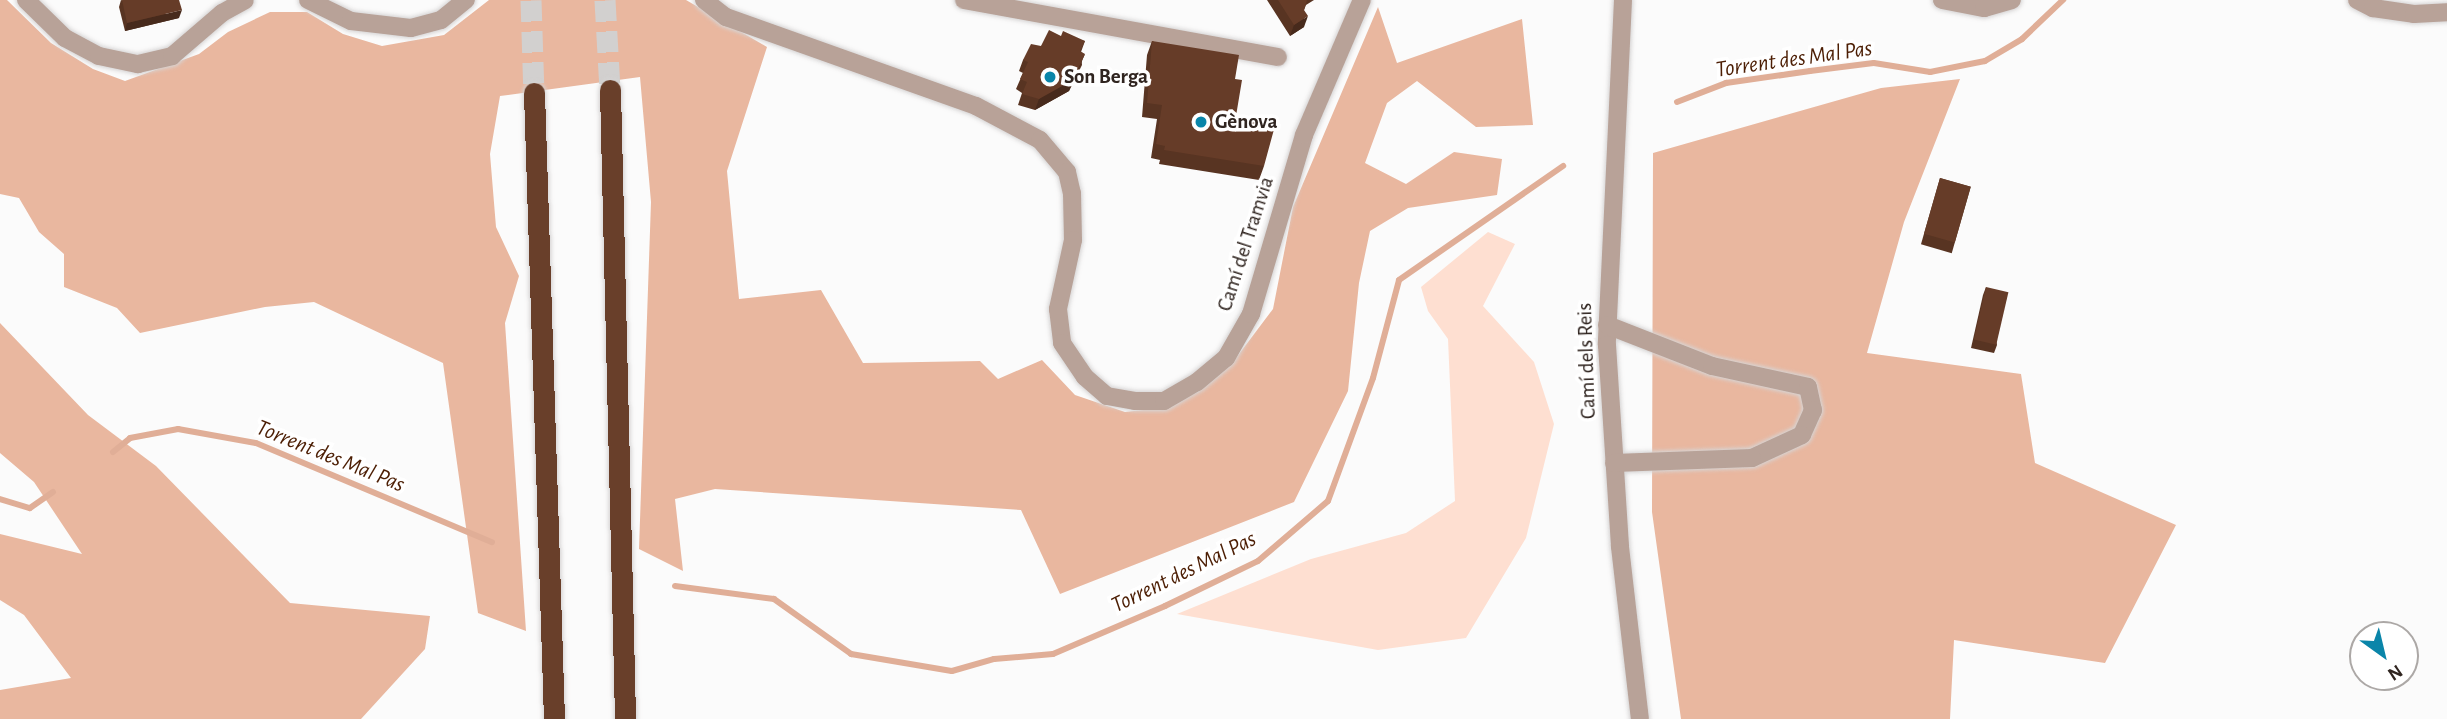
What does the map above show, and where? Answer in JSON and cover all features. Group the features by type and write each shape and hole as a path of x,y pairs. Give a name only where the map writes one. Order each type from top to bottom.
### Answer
{"highway":[{"path":"610,90 625,719"},
{"path":"534,93 554,719"}],"street":[{"path":"26,0 65,38 99,56 138,64 172,56 222,13 244,0"},
{"path":"307,0 351,20 411,28 441,20 466,0"},
{"name":"Camí del Tramvia","path":"704,0 726,16 976,106 1040,140 1067,172 1072,193 1073,240 1058,309 1062,343 1085,377 1107,396 1135,401 1164,401 1197,382 1226,358 1251,314 1304,135 1362,0"},
{"path":"964,0 1278,57"},
{"name":"Camí dels Reis","path":"1623,0 1606,325 1614,463 1640,719"},
{"path":"1942,0 1984,8 2012,0"},
{"path":"2357,0 2373,8 2414,14 2447,12"},
{"path":"1606,325 1712,366 1808,387 1813,410 1802,435 1752,458 1614,463"}],"shaded area":[{"path":"0,0 7,0 51,43 93,69 125,81 199,54 228,32 270,12 307,12 343,34 382,46 444,35 489,0 686,0 767,47 727,171 739,299 821,290 863,363 980,361 998,379 1042,360 1075,395 1125,412 1162,408 1198,392 1236,358 1273,309 1293,207 1378,7 1397,63 1522,19 1533,125 1476,127 1417,81 1387,103 1365,163 1406,184 1454,152 1502,159 1497,195 1408,208 1370,231 1359,283 1348,391 1294,502 1060,594 1021,510 715,489 675,499 683,571 639,549 651,202 640,77 500,96 490,154 496,227 519,276 505,323 526,631 478,613 443,363 314,302 265,307 140,333 117,308 64,287 64,254 39,232 19,198 0,194"},
{"path":"1960,79 1904,222 1867,353 2021,374 2035,463 2176,525 2105,663 1954,640 1950,719 1681,719 1652,512 1653,153 1881,88"},
{"path":"1488,232 1515,244 1483,306 1534,362 1554,424 1526,538 1466,638 1378,650 1177,614 1311,559 1406,533 1455,501 1448,339 1428,311 1421,287"},
{"path":"0,323 88,415 156,466 290,603 430,616 425,649 361,719 0,719 0,690 71,678 24,615 0,600 0,534 82,554 34,482 0,453"}],"building":[{"path":"122,0 179,0 182,10 127,23"},
{"path":"1278,0 1307,0 1304,10 1308,16 1294,25"},
{"name":"Son Berga","path":"1049,30 1061,36 1063,31 1085,41 1080,51 1085,54 1073,80 1039,99 1022,94 1027,82 1020,79 1028,62 1023,60 1031,44 1041,46"},
{"name":"Gènova","path":"1152,41 1239,55 1235,79 1242,80 1236,116 1276,122 1264,166 1164,150 1165,146 1156,144 1162,105 1147,103"},
{"path":"1940,178 1971,187 1955,243 1924,234"},
{"path":"1986,287 2008,292 1996,345 1974,340"}],"waterway":[{"name":"Torrent des Mal Pas","path":"1677,102 1726,83 1810,71 1874,63 1930,72 1985,61 2022,39 2063,0"},
{"name":"Torrent des Mal Pas","path":"675,586 774,599 851,654 952,671 994,659 1053,654 1165,606 1258,561 1328,501 1373,378 1399,280 1563,166"},
{"name":"Torrent des Mal Pas","path":"113,452 130,438 178,429 256,443 492,542"},
{"name":"Torrent des Mal Pas","path":"0,499 30,508 53,492"}],"tunnel":[{"path":"531,0 534,93"},
{"path":"605,0 610,90"}],"place":[{"name":"Son Berga","path":"1050,77"},
{"name":"Gènova","path":"1201,122"}]}
